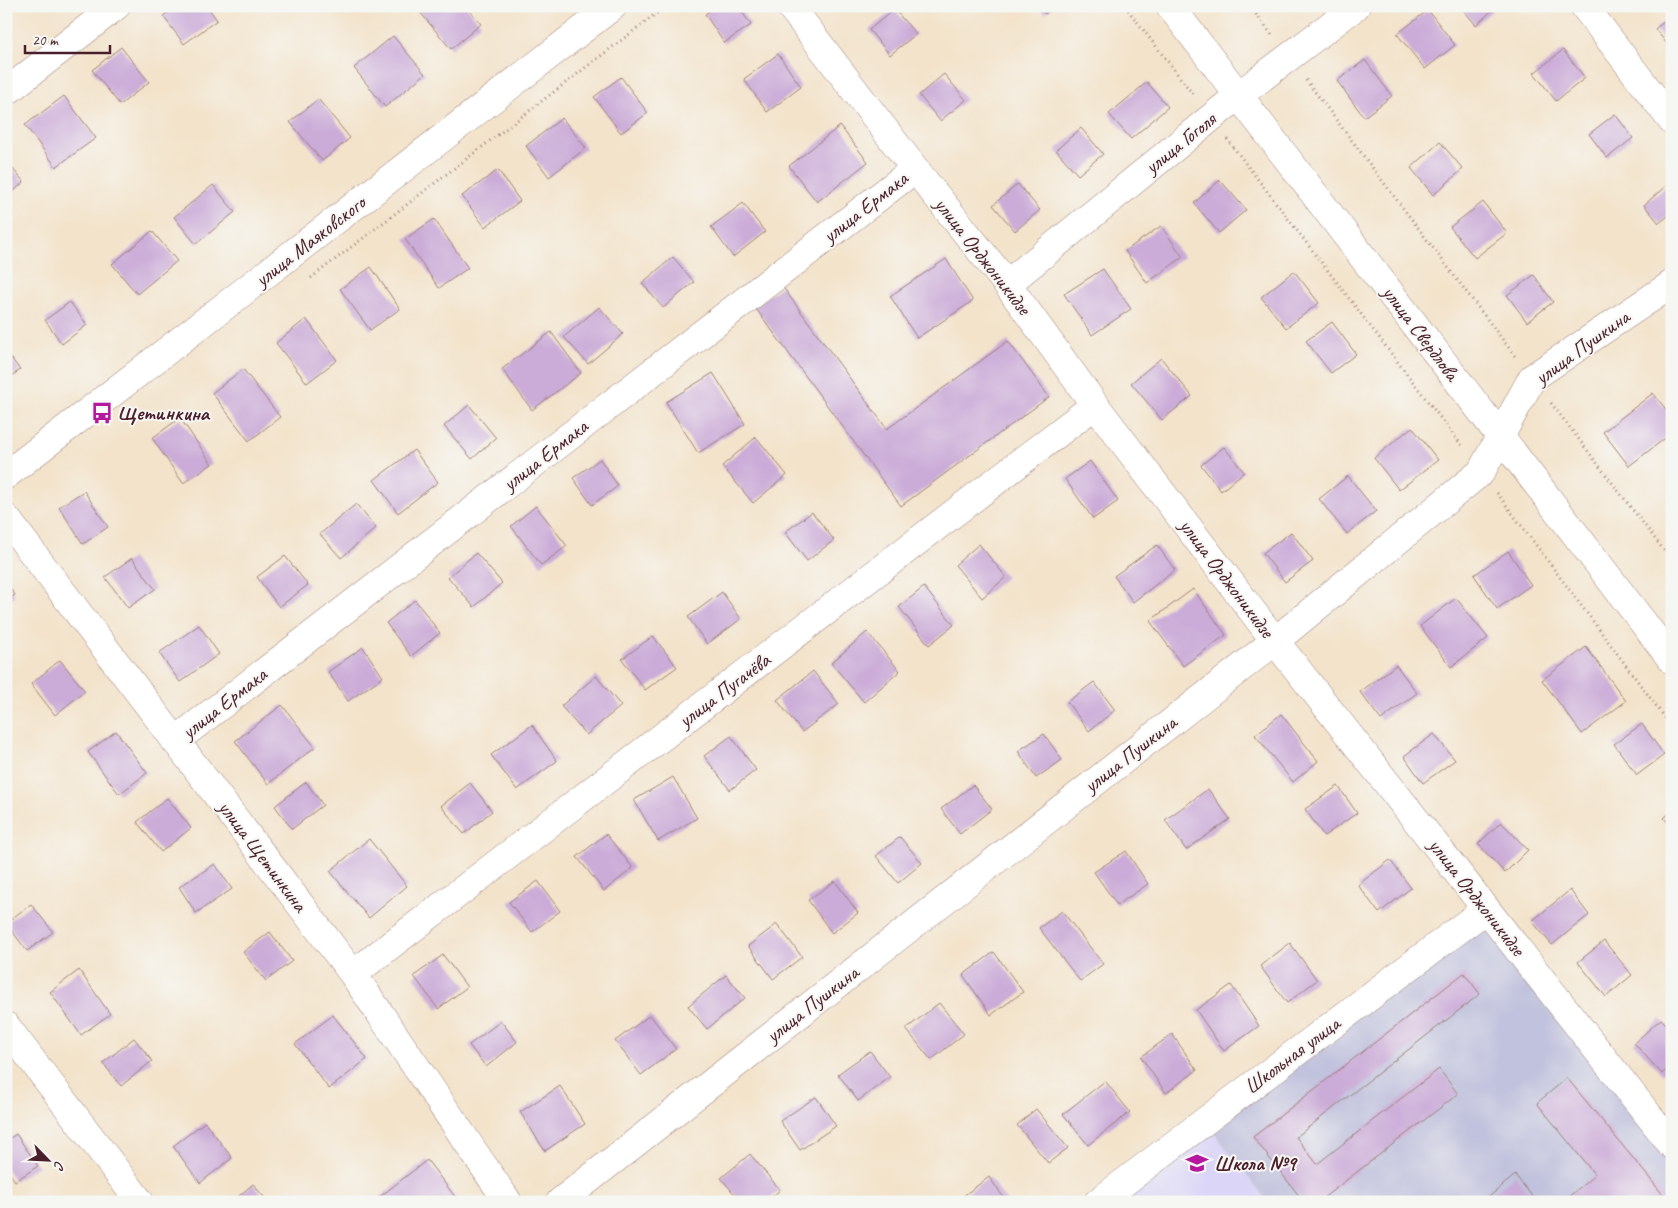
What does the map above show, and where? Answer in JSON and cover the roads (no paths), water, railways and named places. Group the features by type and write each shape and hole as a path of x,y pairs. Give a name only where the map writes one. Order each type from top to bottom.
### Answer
{"street":[{"path":"6,92 116,6"},
{"name":"улица Маяковского","path":"6,475 613,6"},
{"name":"улица Орджоникидзе","path":"790,6 914,169 1007,284 1095,405 1275,641 1672,1145"},
{"name":"улица Свердлова","path":"1170,6 1672,660"},
{"name":"улица Гоголя","path":"1007,284 1239,95 1356,6"},
{"path":"1584,6 1672,121"},
{"name":"улица Ермака","path":"175,741 914,169"},
{"name":"улица Пушкина","path":"560,1202 1275,641 1481,472 1532,378 1672,284"},
{"name":"улица Пугачёва","path":"353,974 1095,405"},
{"name":"улица Щетинкина","path":"6,518 353,974 508,1202"},
{"name":"Школьная улица","path":"1098,1202 1486,909"},
{"path":"6,1026 140,1202"}],"place":[{"name":"Щетинкина","path":"102,413"},
{"name":"Школа №9","path":"1197,1163"}]}
